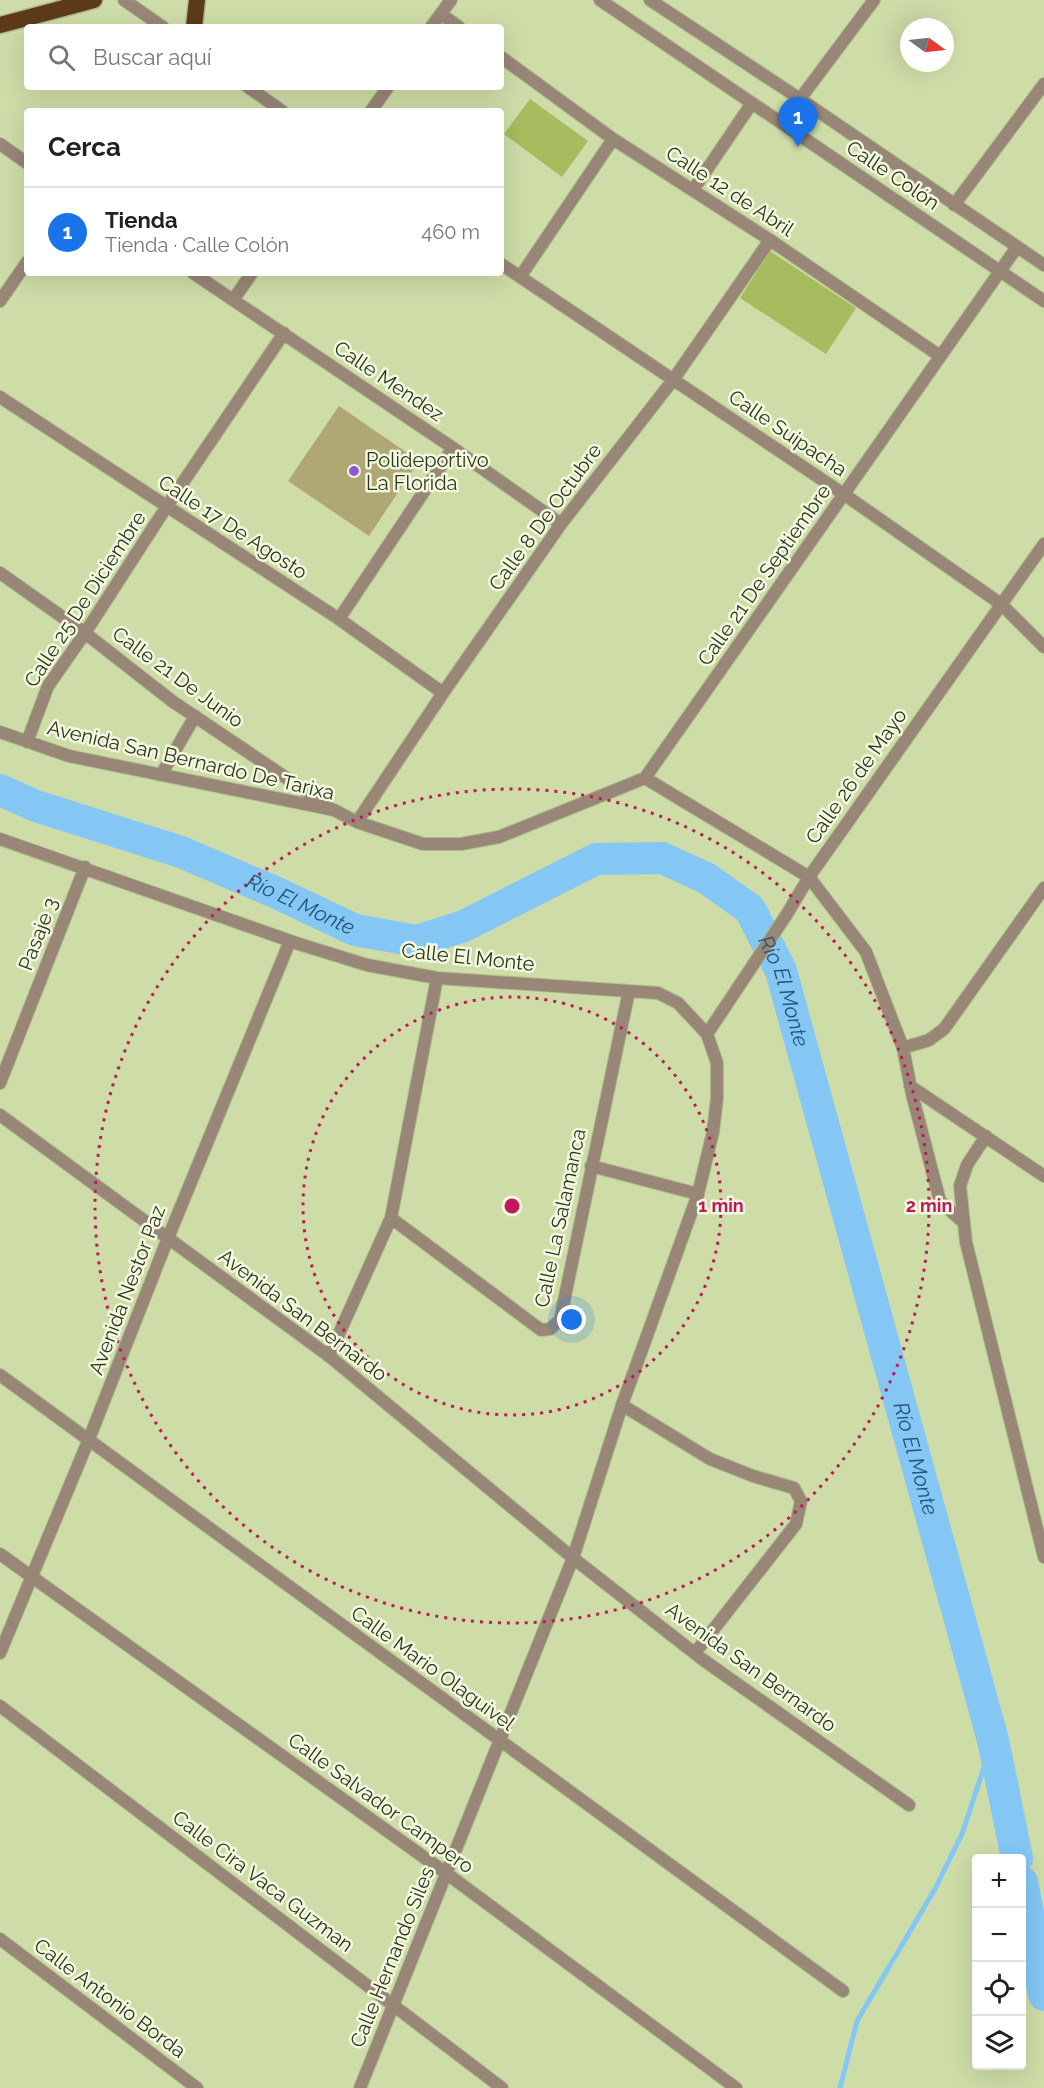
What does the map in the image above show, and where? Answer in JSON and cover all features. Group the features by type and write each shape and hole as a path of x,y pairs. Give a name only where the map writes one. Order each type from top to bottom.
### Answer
{"highway":[{"path":"0,25 93,0"},
{"path":"194,24 197,0"}],"street":[{"path":"124,0 159,24"},
{"path":"433,24 451,0"},
{"name":"Calle Colón","path":"600,0 1044,301"},
{"name":"Calle Colón","path":"650,0 800,99 1044,266"},
{"path":"800,99 874,0"},
{"path":"441,14 455,24"},
{"name":"Calle 12 de Abril","path":"504,59 613,139 770,240 940,356"},
{"path":"954,205 1044,84"},
{"path":"252,90 278,108"},
{"path":"373,108 386,90"},
{"path":"693,190 752,103"},
{"path":"520,277 613,139"},
{"path":"0,144 24,161"},
{"name":"Calle 8 De Octubre","path":"357,822 443,693 561,524 674,380 770,240"},
{"name":"Calle 21 De Septiembre","path":"645,778 1017,247"},
{"path":"0,301 24,266"},
{"name":"Calle Suipacha","path":"504,266 845,495 1001,604 1044,647"},
{"name":"Calle Mendez","path":"197,276 453,448 561,524"},
{"path":"233,300 250,276"},
{"name":"Calle 25 De Diciembre","path":"27,742 48,686 284,333"},
{"name":"Calle 17 De Agosto","path":"0,397 339,619 443,693"},
{"path":"339,619 453,448"},
{"name":"Calle 26 de Mayo","path":"707,1034 809,877 1044,544"},
{"name":"Calle 21 De Junio","path":"0,573 85,633 172,701 334,810"},
{"path":"161,775 195,716"},
{"name":"Avenida San Bernardo De Tarixa","path":"0,732 69,756 334,810 357,822 423,844 462,844 499,837 645,778"},
{"path":"645,778 809,877 866,952 903,1048 910,1086 940,1201 964,1223"},
{"name":"Calle El Monte","path":"0,839 290,941 367,964 437,978 629,991"},
{"name":"Pasaje 3","path":"0,1083 85,867"},
{"path":"903,1048 929,1040 944,1029 1044,888"},
{"name":"Avenida Nestor Paz","path":"0,1653 290,941"},
{"path":"329,1356 391,1218 437,978"},
{"path":"500,1740 573,1558 622,1405 698,1194 713,1132 717,1098 717,1063 707,1034 678,1003 658,993 629,991"},
{"name":"Calle La Salamanca","path":"391,1218 541,1330 550,1329 560,1320 629,991"},
{"path":"910,1086 1044,1176"},
{"name":"Avenida San Bernardo","path":"0,1115 329,1356 573,1558 695,1653 909,1805"},
{"path":"986,1136 967,1165 960,1186 966,1242 1044,1557"},
{"path":"591,1166 698,1194"},
{"name":"Calle Mario Olaguivel","path":"0,1375 843,1991"},
{"path":"622,1405 710,1459 753,1476 794,1488 801,1502 796,1524 695,1653"},
{"name":"Calle Salvador Campero","path":"0,1554 446,1873 736,2088"},
{"name":"Calle Cira Vaca Guzman","path":"0,1706 502,2088"},
{"name":"Calle Hernando Siles","path":"360,2088 500,1740"},
{"name":"Calle Antonio Borda","path":"0,1939 197,2088"}],"green space":[{"path":"530,99 588,141 562,177 504,134"},
{"path":"770,251 856,308 826,354 740,298"}],"building":[{"name":"Polideportivo La Florida","path":"339,406 419,461 369,536 288,481"}],"waterway":[{"name":"Río El Monte","path":"0,790 36,806 181,852 277,893 355,930 417,941 464,926 596,859 662,858 706,878 750,909 781,971 993,1740 1016,1854"},
{"path":"840,2088 857,2021 935,1889 962,1834 993,1740"},
{"name":"Río El Monte","path":"1026,1903 1044,1995"}],"place":[{"name":"Tienda","path":"798,147"},
{"name":"Polideportivo La Florida","path":"354,471"}]}
